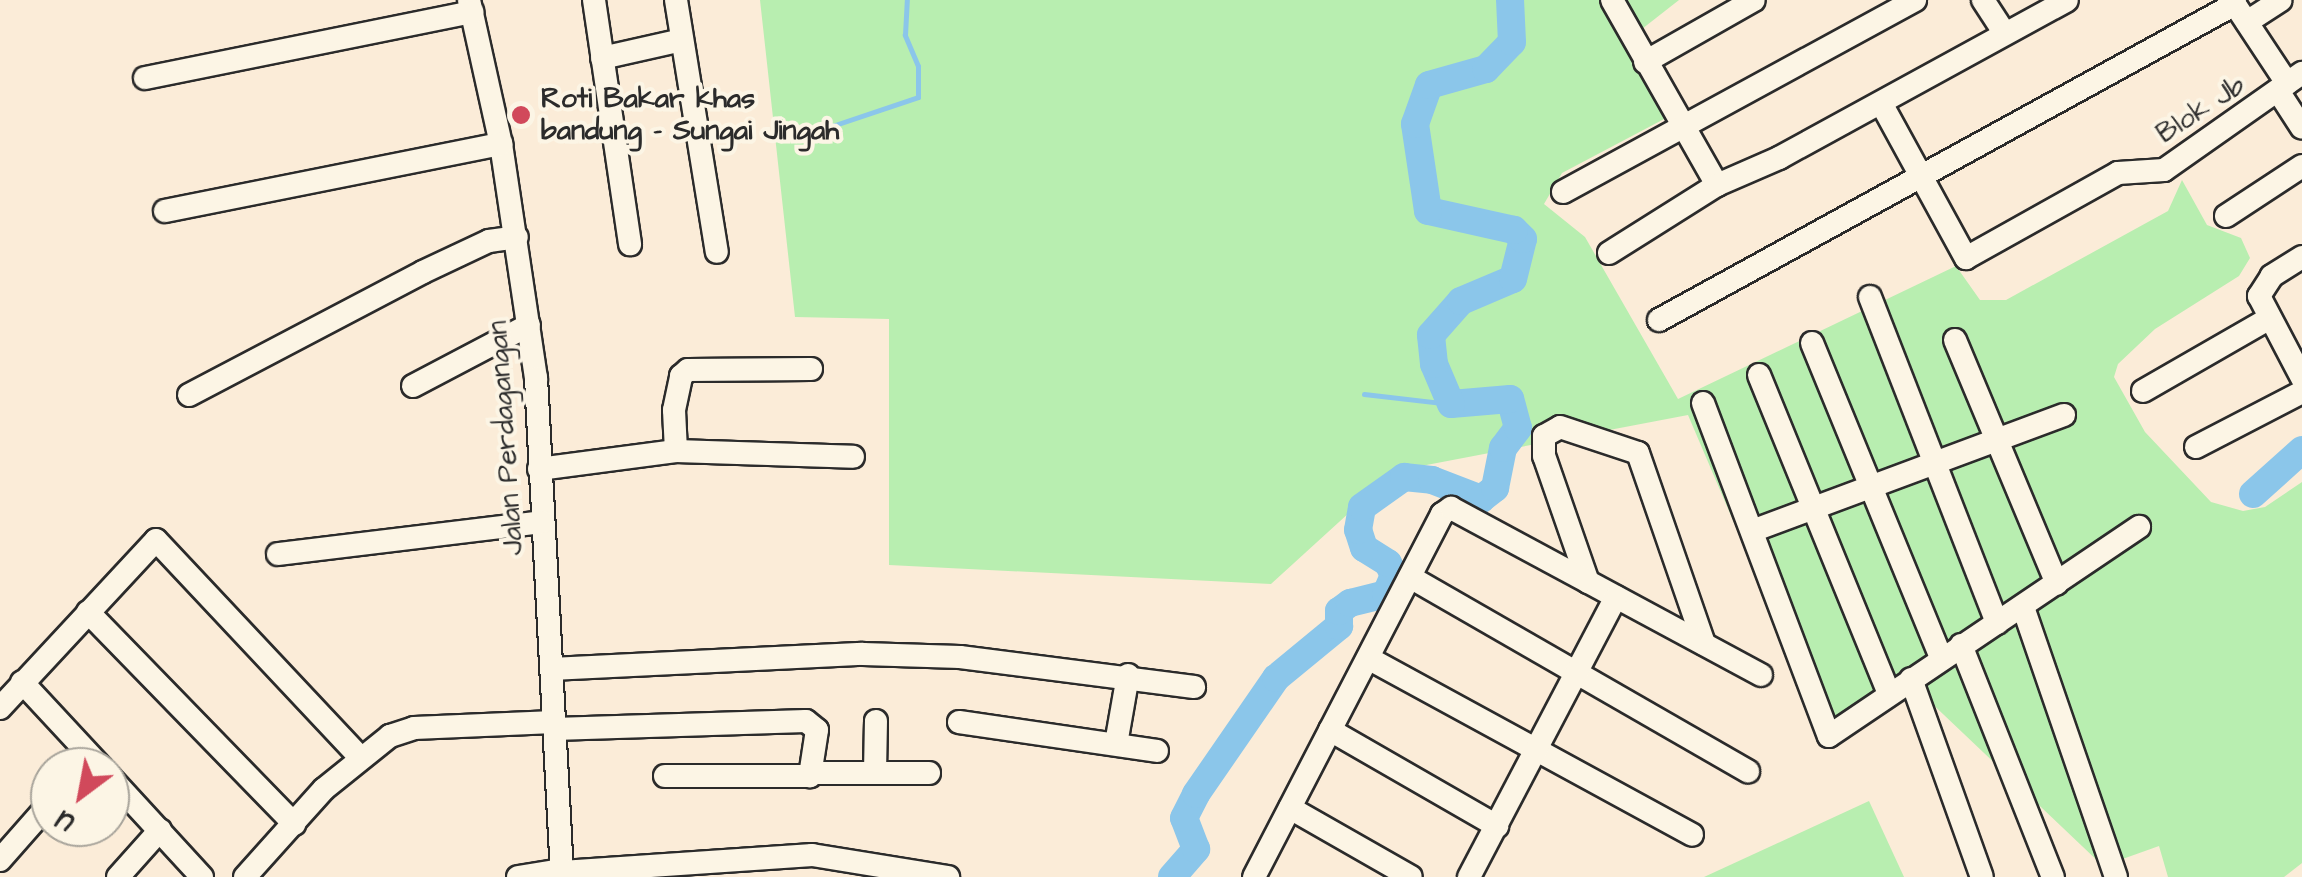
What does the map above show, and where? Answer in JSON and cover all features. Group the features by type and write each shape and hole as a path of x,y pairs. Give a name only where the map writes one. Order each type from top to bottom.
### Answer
{"street":[{"path":"594,0 630,244"},
{"path":"676,0 717,252"},
{"path":"1612,0 1717,185"},
{"path":"1645,62 1754,0"},
{"path":"1562,192 1914,0"},
{"path":"1982,0 2004,32"},
{"path":"1609,253 1717,185 1881,104 2067,0"},
{"path":"1660,320 2238,9 2281,0"},
{"path":"145,78 471,6"},
{"name":"Jalan Perdagangan","path":"471,6 501,144 530,325 562,873"},
{"path":"2238,9 2289,83 2302,128"},
{"path":"602,58 682,40"},
{"name":"Blok Jb","path":"1921,180 1966,258 2118,172 2164,170 2289,83"},
{"path":"1881,104 1921,180"},
{"path":"164,211 501,144"},
{"path":"2226,216 2302,166"},
{"path":"189,395 423,272 490,241 517,237"},
{"path":"2298,363 2260,296 2272,276 2302,256"},
{"path":"1870,297 1997,623"},
{"path":"2142,392 2270,318"},
{"path":"414,386 530,325"},
{"path":"1954,340 2057,584"},
{"path":"1812,343 1872,489 1951,650 2053,877"},
{"path":"676,451 674,410 688,370 811,369"},
{"path":"1759,375 1889,694"},
{"path":"2196,446 2302,392"},
{"path":"1704,404 1829,736 1951,650 2023,607 2140,526"},
{"path":"1752,531 2064,415"},
{"path":"1588,582 1544,456 1544,436 1560,426 1638,452 1704,644"},
{"path":"539,469 676,451 853,457"},
{"path":"1254,877 1442,514 1456,507 1761,675"},
{"path":"278,554 543,522"},
{"path":"0,708 156,540 359,756"},
{"path":"1410,577 1573,674 1748,770"},
{"path":"1469,877 1616,596"},
{"path":"2023,607 2116,877"},
{"path":"88,612 294,824"},
{"path":"551,669 863,654 1021,660 1194,687"},
{"path":"1368,658 1692,835"},
{"path":"1116,744 1128,675"},
{"path":"1911,679 1982,877"},
{"path":"22,682 77,747"},
{"path":"245,877 359,756 414,728 806,721 817,730 814,774"},
{"path":"875,772 876,722"},
{"path":"959,722 1157,751"},
{"path":"1330,730 1498,826"},
{"path":"666,776 929,773"},
{"path":"130,798 202,877"},
{"path":"1290,808 1410,877"},
{"path":"0,860 30,826"},
{"path":"118,877 160,830"},
{"path":"518,877 812,856 948,877"}],"green space":[{"path":"760,0 1679,0 1633,36 1666,118 1562,173 1544,204 1585,237 1678,399 1956,266 1980,300 2006,300 2168,211 2182,180 2207,225 2241,238 2250,258 2239,276 2155,329 2118,364 2114,377 2145,432 2211,502 2243,511 2265,507 2302,482 2302,863 2284,877 2168,877 2159,846 2103,866 1904,677 1822,729 1688,415 1395,471 1271,584 889,565 889,319 795,317"},
{"path":"1869,801 1904,877 1704,877"}],"waterway":[{"path":"826,128 918,97 918,66 905,35 907,0"},
{"path":"1172,877 1196,849 1184,818 1196,794 1276,678 1339,626 1339,611 1350,603 1386,594 1394,575 1388,563 1364,548 1358,530 1362,507 1404,477 1432,480 1481,499 1495,488 1503,448 1518,428 1510,399 1451,404 1434,364 1431,335 1461,301 1513,279 1523,239 1514,230 1428,211 1415,124 1429,85 1486,69 1512,42 1510,0"},
{"path":"1364,394 1451,404"},
{"path":"2253,494 2302,450"}],"place":[{"name":"Roti Bakar khas bandung - Sungai Jingah","path":"521,115"}]}
